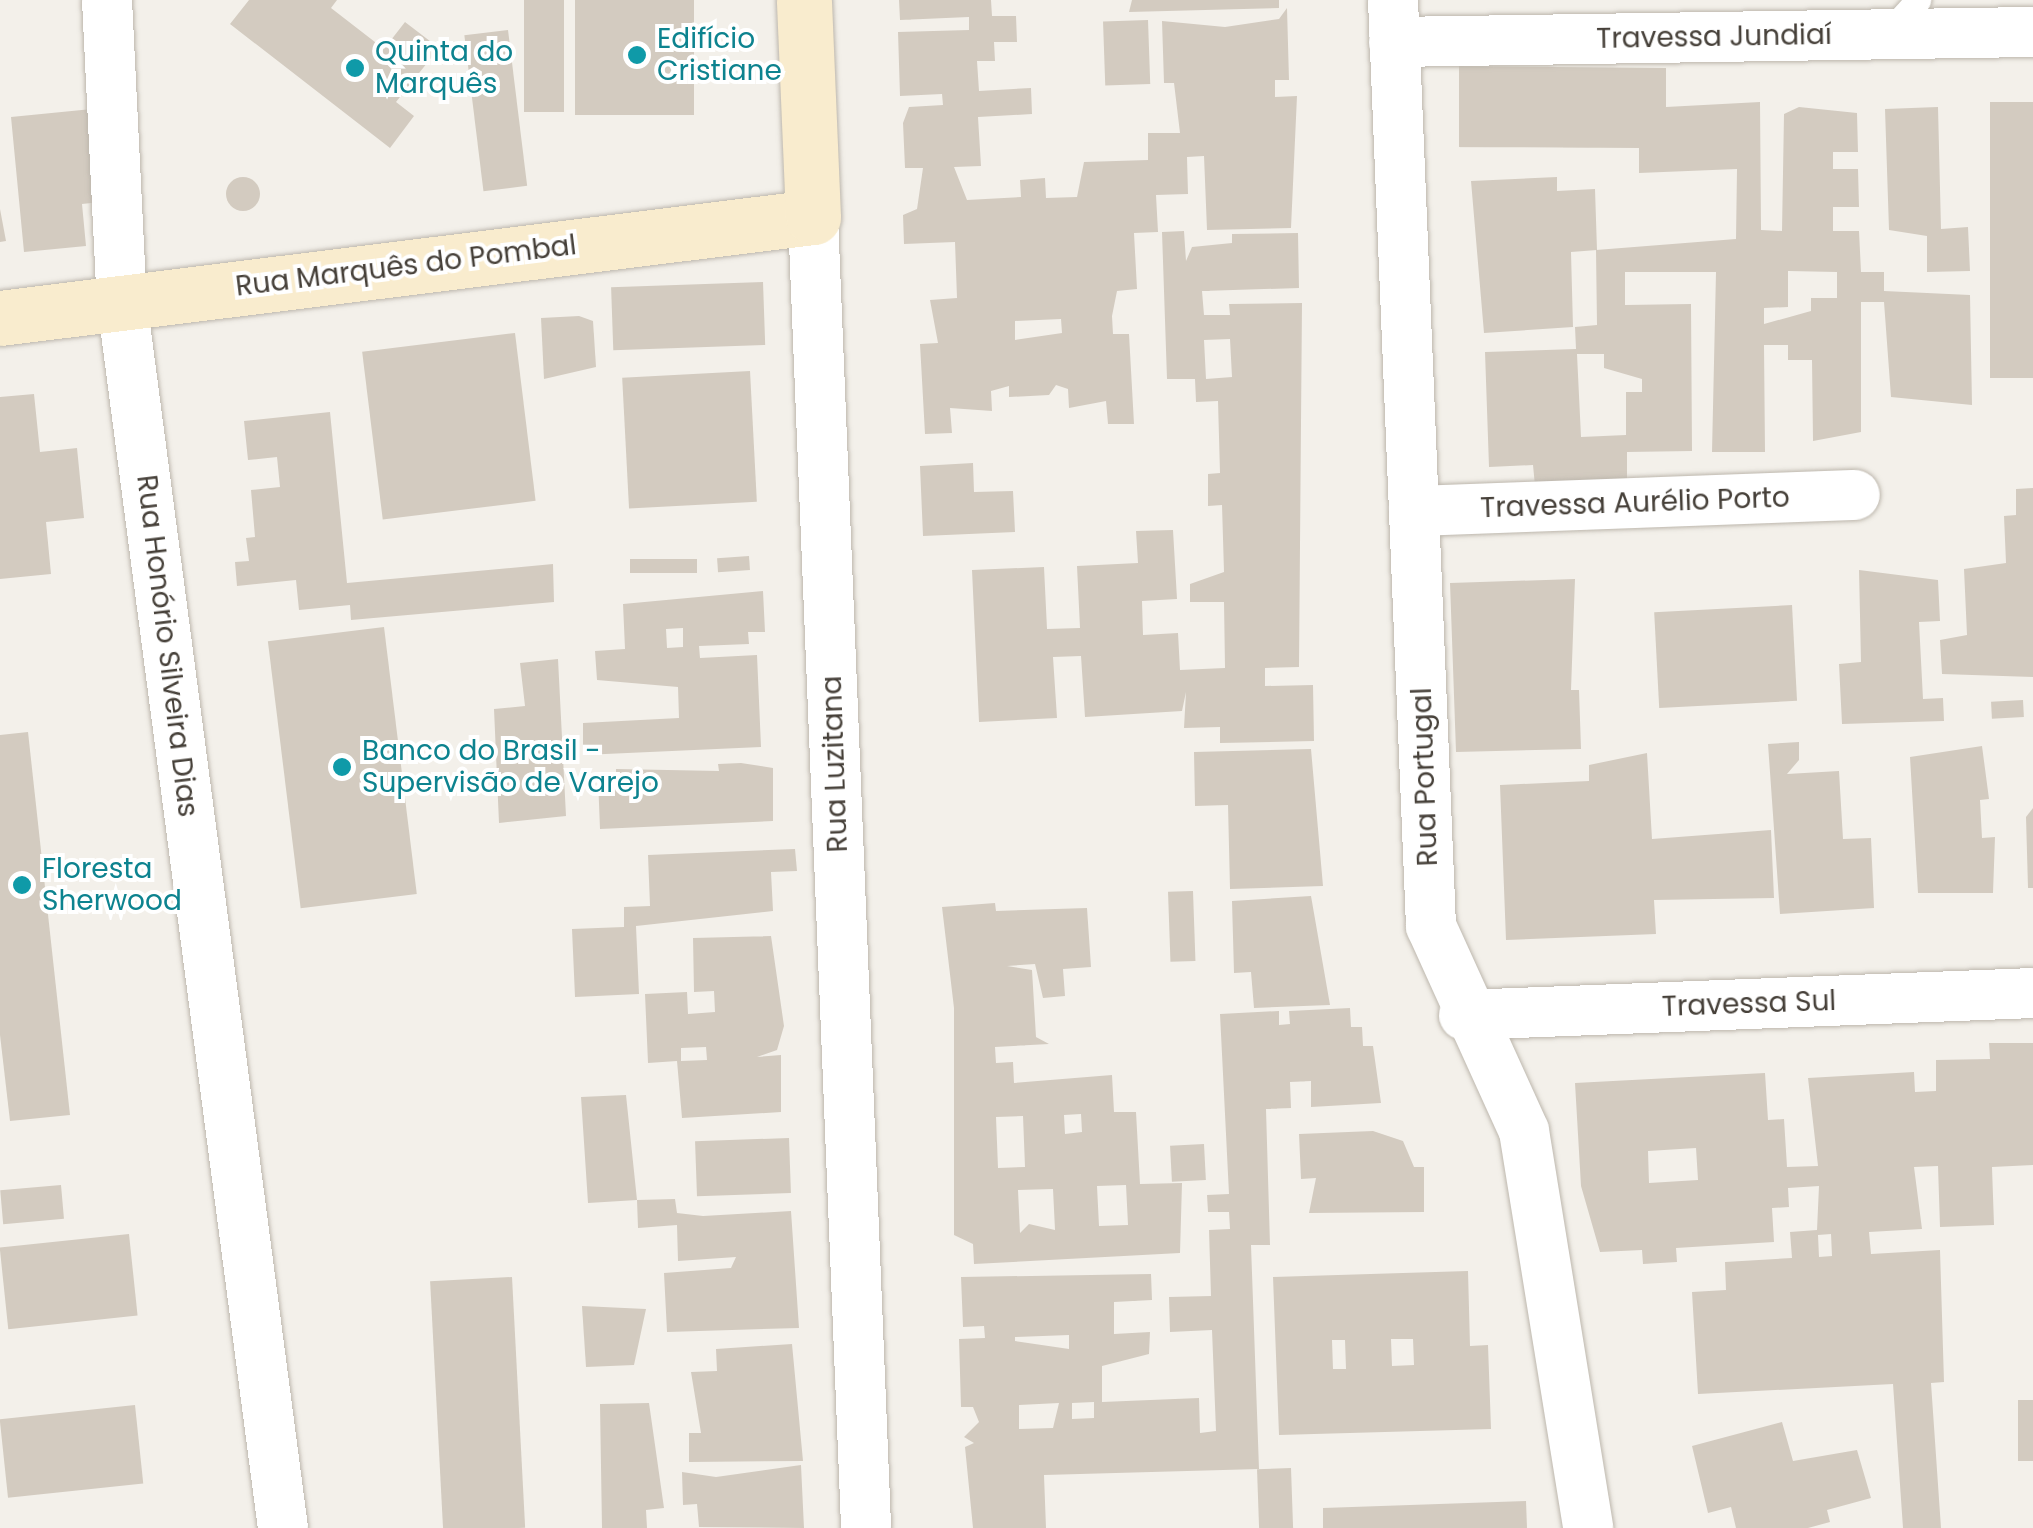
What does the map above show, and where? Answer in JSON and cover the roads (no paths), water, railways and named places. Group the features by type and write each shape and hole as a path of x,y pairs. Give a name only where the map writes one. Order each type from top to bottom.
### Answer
{"street":[{"name":"Rua Honório Silveira Dias","path":"107,0 122,302 283,1528"},
{"name":"Rua Luzitana","path":"804,0 866,1528"},
{"name":"Travessa Jundiaí","path":"1394,21 1902,17 2033,32"},
{"name":"Rua Portugal","path":"1394,21 1431,926 1464,1015 1524,1132 1588,1528"},
{"name":"Rua Marquês do Pombal","path":"0,318 813,217"},
{"name":"Travessa Aurélio Porto","path":"1414,511 1855,495"},
{"name":"Travessa Sul","path":"1464,1015 2033,993"}],"place":[{"name":"Edifício Cristiane","path":"637,55"},
{"name":"Quinta do Marquês","path":"355,68"},
{"name":"Banco do Brasil - Supervisão de Varejo","path":"342,767"},
{"name":"Floresta Sherwood","path":"22,885"}]}
